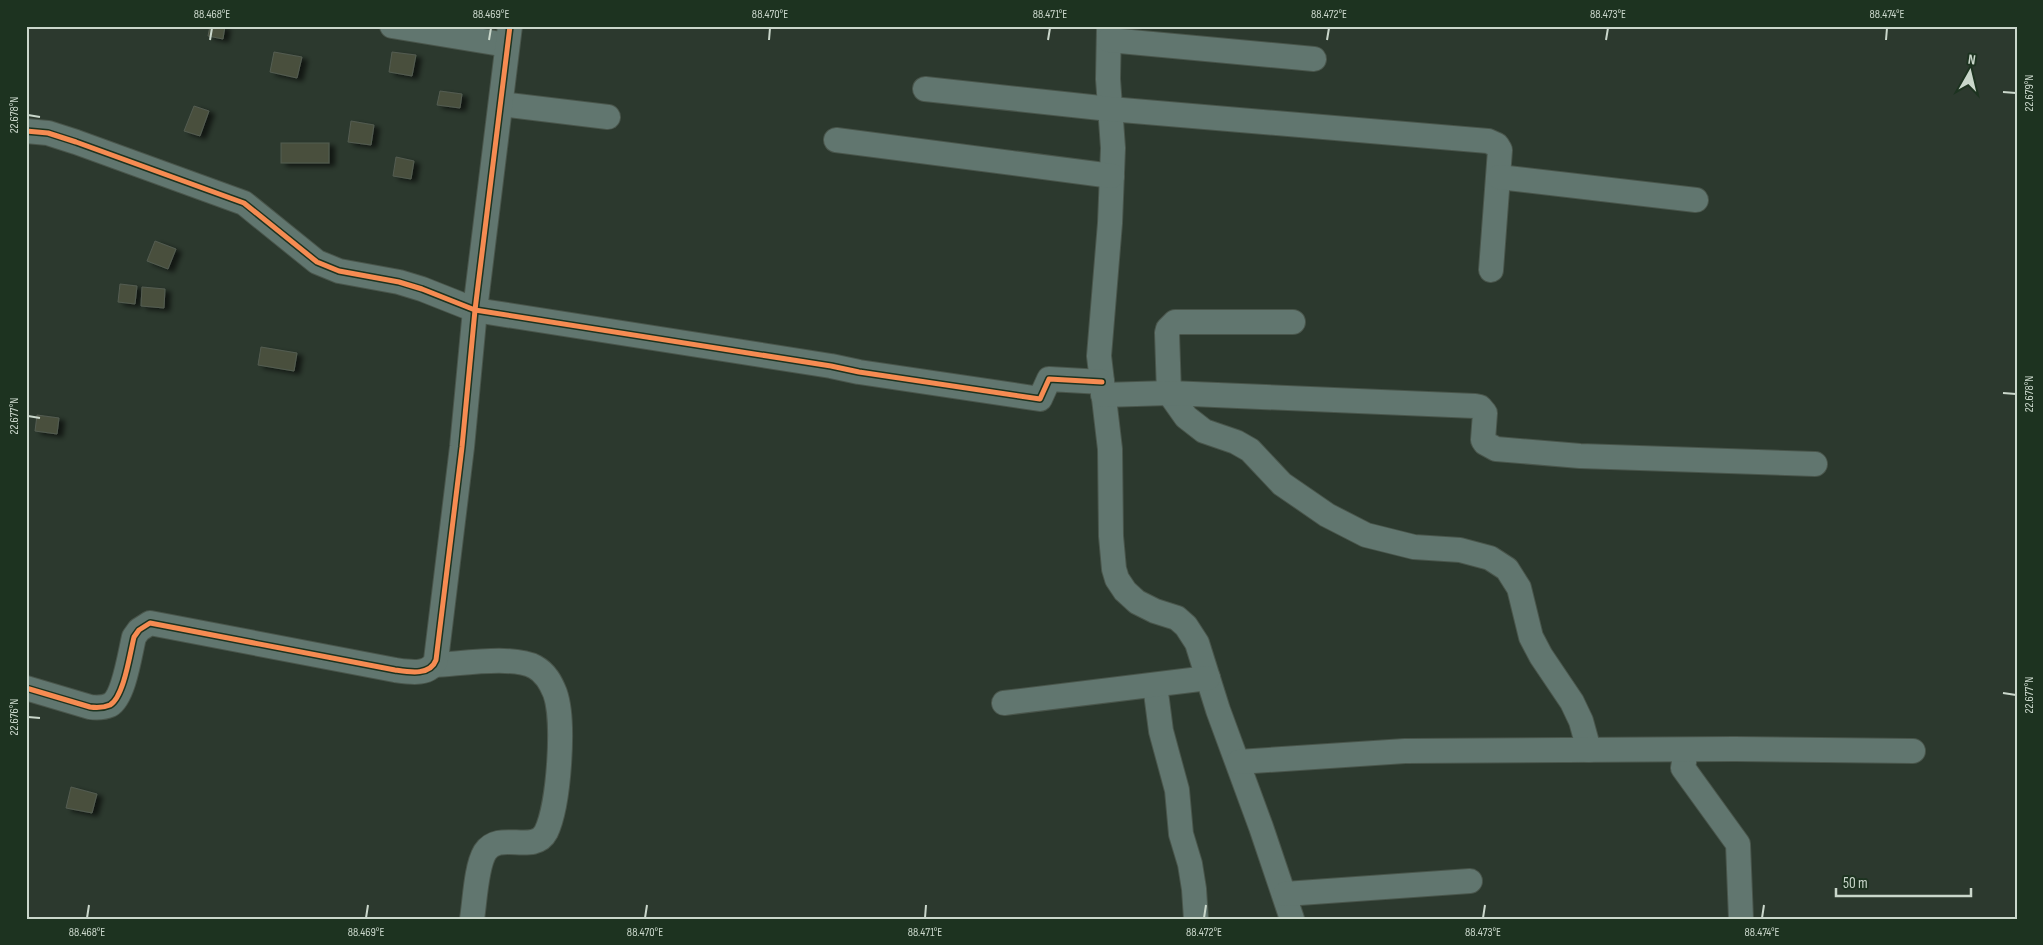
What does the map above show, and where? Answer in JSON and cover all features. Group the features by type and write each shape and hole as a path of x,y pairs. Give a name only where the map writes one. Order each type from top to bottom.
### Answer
{"street":[{"path":"396,27 509,35 475,310 462,447 434,665"},
{"path":"1292,919 1285,894 1208,678 1198,642 1178,618 1155,611 1137,602 1117,579 1114,569 1111,527 1110,449 1099,356 1110,224 1113,148 1108,79 1109,33 1314,59"},
{"path":"925,89 1110,109 1488,141 1497,145 1500,150 1491,270"},
{"path":"501,104 608,117"},
{"path":"26,131 48,133 76,142 244,203 317,262 339,271 414,287 475,310 1040,399 1049,379 1103,388 1169,393 1474,406 1480,407 1485,413 1483,440 1496,449 1580,456 1815,464"},
{"path":"836,140 1112,176"},
{"path":"1499,177 1696,200"},
{"path":"1293,322 1175,322 1168,329 1167,333 1169,393 1186,417 1204,431 1236,442 1250,450 1282,484 1327,515 1366,535 1414,547 1460,550 1490,558 1507,569 1519,588 1531,637 1541,656 1572,702 1581,722 1589,750"},
{"path":"26,688 90,707 101,708 111,704 121,690 134,637 138,630 150,623 410,672 425,671 434,665 521,662 536,667 548,678 556,696 561,751 554,800 546,831 540,839 533,842 500,842 493,844 486,852 481,864 472,919"},
{"path":"1004,703 1208,678"},
{"path":"1155,685 1161,731 1177,790 1181,834 1194,889 1196,919"},
{"path":"1238,762 1405,752 1589,750 1913,751"},
{"path":"1686,750 1683,768 1738,844 1741,919"},
{"path":"1285,894 1470,881"}],"building":[{"path":"210,26 225,26 223,39 208,36"},
{"path":"274,52 302,57 297,78 270,72"},
{"path":"392,52 416,55 412,76 389,72"},
{"path":"440,91 462,94 460,108 437,105"},
{"path":"194,106 209,111 200,136 184,131"},
{"path":"351,121 374,125 371,145 348,142"},
{"path":"281,143 329,143 329,163 281,163"},
{"path":"396,157 414,161 411,179 393,176"},
{"path":"155,241 176,249 168,269 147,261"},
{"path":"120,284 137,286 135,304 118,302"},
{"path":"142,287 165,289 164,308 141,306"},
{"path":"261,347 297,353 294,371 258,365"},
{"path":"37,415 59,418 57,434 35,431"},
{"path":"71,787 97,794 92,813 66,808"}],"cycle path":[{"path":"26,688 90,707 100,708 110,705 115,700 123,684 134,637 139,630 150,623 406,672 424,671 433,665 436,660 462,447 475,310 510,26"},
{"path":"26,131 48,133 76,142 244,203 317,262 339,271 399,282 475,310 1040,399 1049,379 1102,382"}]}
